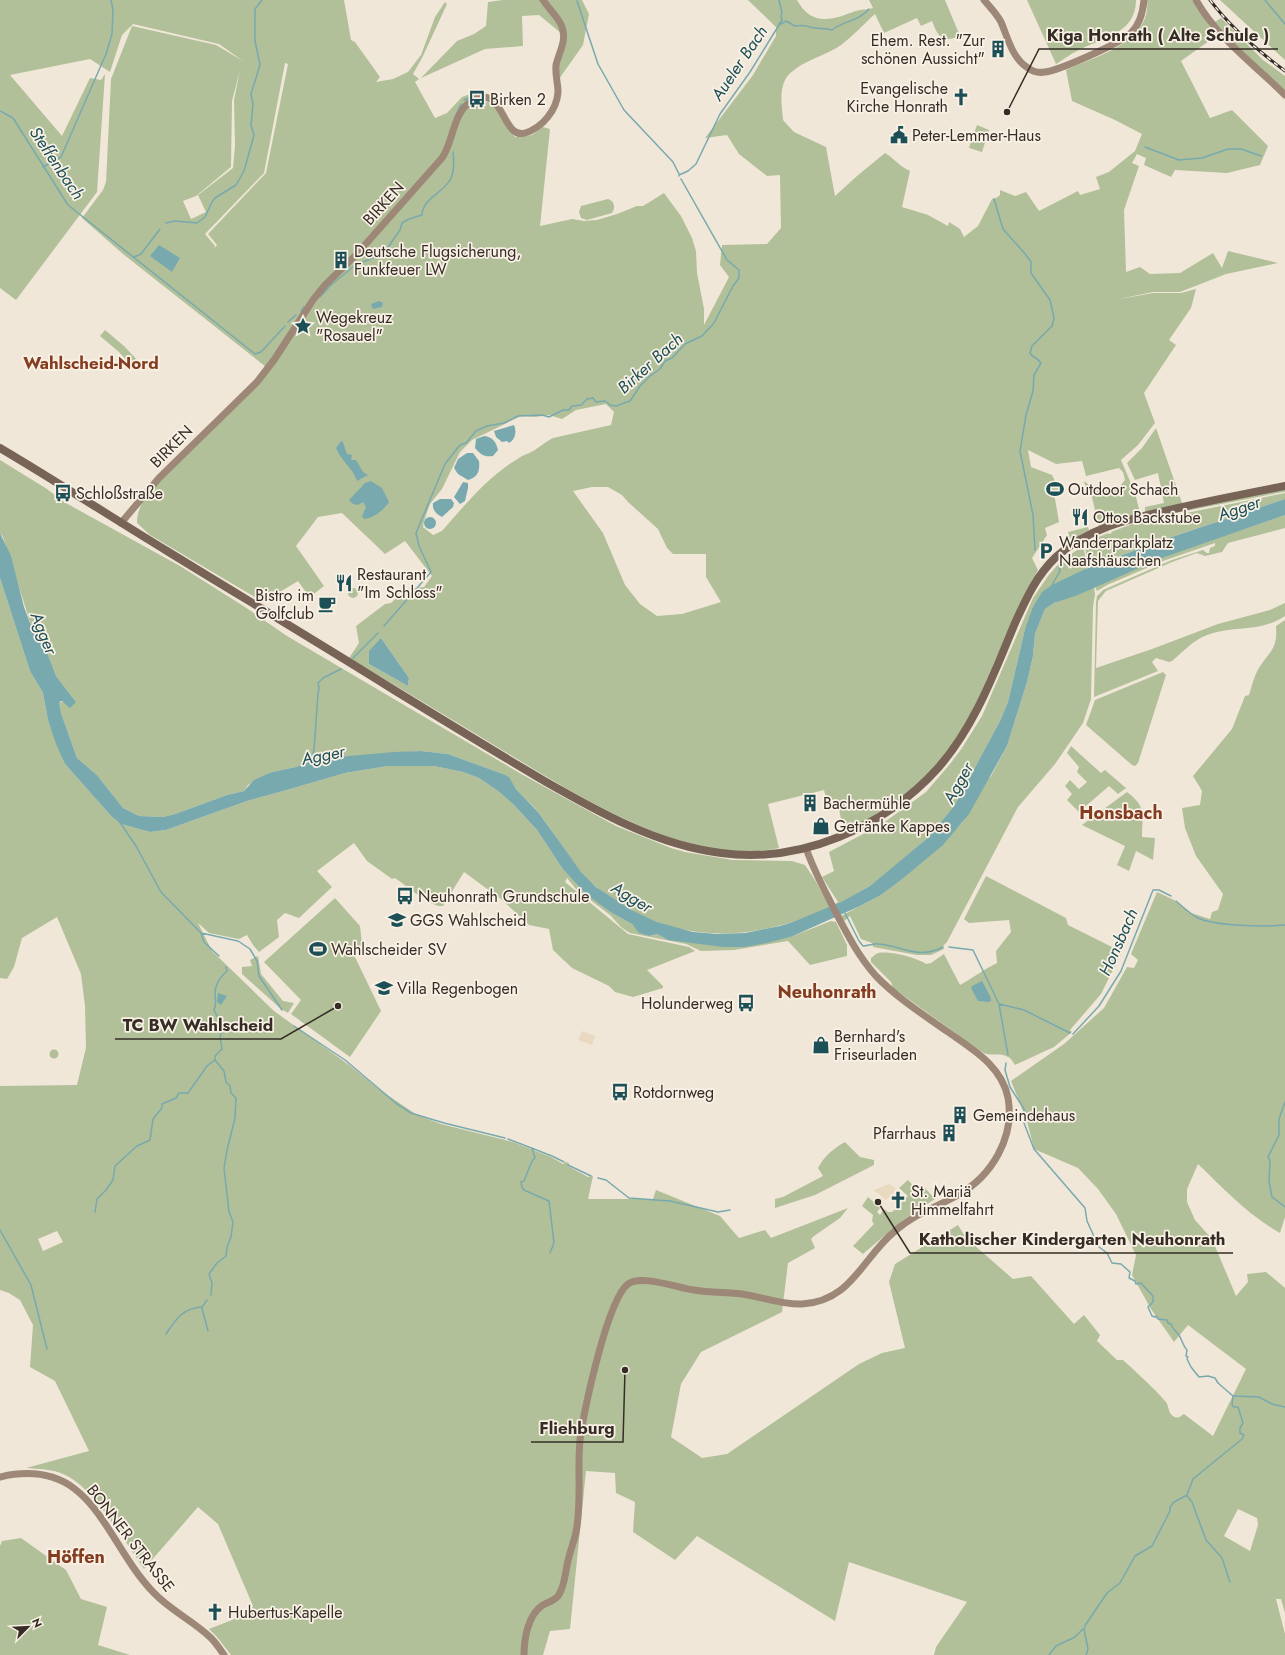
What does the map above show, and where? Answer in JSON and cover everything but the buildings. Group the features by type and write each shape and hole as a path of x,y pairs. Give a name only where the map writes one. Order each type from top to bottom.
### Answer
{"main road":[{"path":"0,448 504,758 562,791 615,819 682,845 721,853 762,855 806,848 837,838 882,816 916,790 937,769 959,741 976,714 1035,582 1052,562 1068,547 1096,531 1124,520 1285,486"}],"street":[{"name":"BIRKEN","path":"121,523 159,478 257,382 274,360 313,300 325,285 356,255 434,168 445,154 457,119 465,106 473,100 481,97 490,98 494,101 510,126 518,133 525,133 536,127 550,115 557,100 556,66 564,38 561,23 543,0"},
{"path":"984,0 1001,22 1017,58 1032,71 1042,73 1059,69 1118,42 1129,35 1141,17 1144,0"},
{"path":"1196,0 1207,18 1230,45 1266,76 1285,95"},
{"path":"524,1655 524,1644 536,1610 542,1605 556,1599 563,1587 568,1559 577,1530 580,1442 589,1389 606,1328 623,1290 628,1284 638,1280 650,1281 696,1291 744,1294 790,1304 811,1303 825,1299 837,1293 851,1282 880,1246 900,1226 925,1211 959,1194 976,1182 993,1162 1003,1145 1009,1121 1009,1104 1006,1089 995,1070 977,1052 890,989 860,957 814,869 806,848"},
{"name":"BONNER STRASSE","path":"0,1477 19,1474 39,1474 60,1479 77,1490 100,1516 140,1577 153,1592 163,1602 213,1639 224,1655"}],"green space":[{"path":"0,0 344,0 351,40 355,42 380,77 376,82 393,79 408,72 421,55 435,17 445,2 447,4 413,74 419,79 415,82 435,118 447,113 462,97 481,90 483,93 474,102 481,100 492,104 515,137 532,135 543,127 550,129 540,226 572,219 584,221 597,220 637,206 643,206 664,193 681,216 692,238 696,251 697,273 704,309 704,325 729,277 720,265 722,245 767,244 781,228 780,175 767,176 739,154 727,135 705,138 753,75 776,36 776,27 748,0 797,0 806,12 816,18 828,19 858,10 873,8 869,0 945,0 960,36 945,39 936,31 932,21 921,26 917,18 884,33 875,14 841,45 803,64 789,74 783,85 781,95 783,120 794,132 826,147 835,196 885,153 910,171 902,207 928,215 948,226 949,222 960,229 964,237 978,226 992,199 1000,195 1000,190 1015,196 1026,192 1039,211 1078,191 1080,195 1100,189 1096,177 1109,172 1135,151 1142,134 1072,101 1066,70 1106,53 1131,37 1141,27 1146,15 1147,0 1192,0 1216,36 1181,61 1210,118 1232,110 1268,146 1260,165 1227,173 1175,170 1171,177 1144,165 1146,158 1137,154 1132,163 1139,166 1124,210 1126,272 1140,267 1150,274 1180,273 1213,253 1222,268 1228,251 1278,263 1226,274 1180,292 1153,292 1114,300 1153,293 1181,293 1196,289 1191,308 1169,340 1176,345 1144,393 1155,423 1138,445 1121,460 1135,493 1140,513 1099,527 1090,489 1086,489 1084,481 1094,489 1098,487 1102,489 1120,486 1125,480 1123,472 1119,468 1086,476 1082,461 1056,464 1028,450 1031,467 1052,475 1055,481 1058,482 1060,492 1054,493 1059,522 1045,528 1047,535 1032,558 1038,570 996,658 972,714 944,757 910,791 856,826 843,829 837,799 827,801 824,790 768,804 779,848 743,851 705,847 666,836 590,802 349,658 359,643 356,626 385,604 391,603 406,589 424,587 432,576 405,541 385,554 342,513 318,517 296,546 324,586 311,596 308,595 298,581 263,602 150,535 137,523 140,507 157,484 263,379 340,267 266,367 123,254 82,218 103,190 106,182 111,79 132,26 216,45 243,61 219,44 133,24 122,35 110,72 90,59 10,75 62,136 90,78 101,80 105,74 97,192 16,300 0,288","holes":["285,63 288,64 266,173 208,234 217,245 214,248 215,246 205,234 264,173","240,70 234,100 235,146 233,168 198,195 206,212 191,219 183,201 196,196 231,167 232,101","606,404 614,412 611,425 553,438 497,473 468,501 442,531 433,535 423,527 430,504 442,489 460,452 472,440 521,416 535,417 549,415 562,419 576,410","592,487 608,487 622,495 658,529 667,548 673,554 706,554 706,577 721,602 682,614 657,616 640,604 625,585 603,533 573,491","381,638 409,678 408,686 369,664"]},
{"path":"503,0 582,0 589,14 583,45 559,79 558,68 567,38 539,15 522,16 523,46 485,49 421,78 457,41 474,34 486,26 488,2"},
{"path":"1027,0 1136,0 1134,12 1130,21 1123,28 1115,34 1074,52 1056,64"},
{"path":"1220,0 1285,0 1285,60 1221,1"},
{"path":"1221,18 1263,60 1285,76 1285,91 1252,62 1215,22"},
{"path":"977,125 989,130 982,152 969,148"},
{"path":"608,199 614,204 612,213 587,220 581,218 579,212 581,206"},
{"path":"105,330 124,346 141,364 135,370 119,352 100,336"},
{"path":"1156,428 1182,503 1145,513 1145,507 1164,503 1158,473 1135,480 1127,463 1142,448"},
{"path":"0,460 47,489 64,502 180,566 245,607 287,636 523,775 616,826 685,852 733,860 792,861 805,865 830,908 777,926 750,931 724,933 698,932 672,927 646,918 615,901 584,876 540,814 503,774 448,754 421,751 315,759 296,767 272,772 248,785 244,791 227,795 175,814 163,817 139,816 123,808 97,775 77,758 61,713 59,702 76,702 56,676 47,652 32,628 3,537 0,533"},
{"path":"1285,489 1285,492 1140,520 1184,509"},
{"path":"1285,493 1285,499 1160,541 1089,568 1085,543 1108,533 1112,533 1111,532 1132,524"},
{"path":"1285,515 1285,528 1228,543 1222,552 1205,556 1197,553 1172,562 1106,591 1098,601 1096,668 1218,624 1270,610 1285,603 1285,616 1266,625 1227,630 1202,637 1172,661 1169,662 1156,658 1152,662 1158,671 1094,697 1097,596 1103,590 1172,560 1203,550 1209,553 1210,548 1215,546 1215,543 1163,561 1107,585 1097,591 1095,587 1165,556"},
{"path":"1138,520 1111,529 1119,525"},
{"path":"1088,527 1089,530 1070,541 1068,532"},
{"path":"1083,546 1088,568 1071,576 1025,629 1008,702 1000,721 955,806 929,837 890,871 870,886 836,905 835,904 838,902 822,877 834,871 829,852 882,824 926,792 950,764 982,716 1033,598 1048,576 1061,561"},
{"path":"0,578 30,671 43,693 48,720 65,764 112,817 121,824 150,832 166,830 247,801 345,773 388,766 434,766 463,772 479,778 498,791 514,805 537,830 562,868 612,913 632,924 640,933 649,936 657,934 668,940 793,936 831,921 836,922 847,945 847,956 810,965 788,941 734,950 701,951 686,944 630,933 622,928 610,915 576,889 567,878 565,882 628,934 689,947 695,951 647,970 663,986 663,988 633,997 615,992 609,986 572,968 553,950 549,929 529,925 501,899 464,872 443,906 438,906 425,900 395,878 392,879 367,861 354,843 317,871 332,887 299,918 285,913 277,920 279,937 259,952 247,935 239,939 209,933 198,923 212,951 274,1011 349,1065 377,1088 417,1115 441,1124 513,1142 551,1157 563,1164 566,1162 569,1163 568,1166 588,1177 593,1176 588,1199 653,1199 656,1190 720,1216 739,1238 765,1230 771,1238 848,1208 840,1218 811,1239 815,1248 788,1263 782,1312 701,1352 681,1384 671,1437 702,1458 727,1454 859,1364 882,1353 905,1348 889,1282 895,1264 958,1225 966,1238 1013,1279 1031,1276 1074,1324 1084,1315 1100,1335 1097,1341 1117,1360 1123,1360 1151,1386 1166,1402 1171,1415 1174,1417 1180,1417 1184,1414 1213,1436 1246,1369 1188,1325 1174,1342 1151,1309 1132,1275 1136,1255 1116,1214 1098,1189 1078,1168 1034,1149 1027,1121 1011,1081 1064,1044 1104,1008 1127,967 1134,968 1138,960 1131,954 1157,892 1174,900 1191,913 1210,919 1212,912 1218,910 1223,894 1196,856 1185,828 1182,808 1200,805 1202,791 1193,776 1232,729 1245,696 1249,695 1257,671 1272,650 1276,640 1276,626 1285,620 1285,1217 1280,1233 1247,1210 1198,1164 1187,1189 1187,1202 1195,1220 1212,1239 1236,1296 1248,1282 1247,1274 1266,1272 1285,1288 1285,1613 1281,1599 1276,1599 1285,1634 1285,1655 934,1655 936,1647 967,1602 849,1562 835,1621 697,1536 675,1560 633,1532 635,1502 616,1493 615,1473 586,1471 570,1629 550,1631 543,1655 231,1655 209,1629 250,1613 253,1606 218,1524 198,1507 144,1569 97,1502 74,1480 58,1472 26,1468 89,1451 55,1381 30,1367 33,1325 20,1300 9,1293 0,1290 0,1086 77,1085 86,1048 85,1006 81,974 57,917 22,938 14,967 7,979 0,978","holes":["57,1231 63,1242 43,1251 38,1239","1238,1509 1257,1518 1258,1525 1250,1551 1224,1536"]},
{"path":"1094,587 1091,699 1083,723 1055,764 1018,807 947,942 943,946 944,949 931,955 917,955 873,947 872,943 861,939 850,916 844,921 841,916 881,895 901,880 962,823 985,783 991,776 1007,746 1027,682 1033,656 1035,634 1045,609 1054,603"},
{"path":"351,588 355,588 357,589 357,597 351,598 348,595 348,591"},
{"path":"1163,672 1166,675 1138,763 1135,766 1086,725 1095,700"},
{"path":"1071,746 1101,773 1105,770 1126,788 1118,794 1109,786 1079,812 1067,800 1072,794 1065,786 1070,780 1079,789 1087,782 1077,772 1079,767 1067,753"},
{"path":"1127,792 1138,802 1141,807 1143,817 1142,837 1155,838 1153,860 1136,851 1129,871 1117,865 1125,846 1082,825"},
{"path":"986,876 1066,918 1068,925 1122,952 1101,994 1070,1030 1072,1032 1054,1047 1015,1065 1010,1058 1005,1056 982,1052 893,988 891,982 871,962 871,958 876,954 894,953 916,959 926,964 931,963 944,954 960,985 997,963 996,951 1011,932 1009,920 969,923 964,919"},
{"path":"335,898 360,926 362,944 354,955 381,1011 350,1057 291,1014 301,1000 264,962"},
{"path":"258,956 261,974 283,1001 294,1003 288,1013 281,1009 242,974 242,967 252,966 250,960"},
{"path":"52,1050 56,1050 58,1054 56,1058 52,1058 50,1056 50,1052"},
{"path":"845,1142 860,1157 874,1160 874,1165 815,1195 775,1208 775,1199 783,1197 823,1176 818,1168 823,1159"},
{"path":"908,1180 920,1193 925,1188 935,1199 903,1220 863,1254 853,1246 874,1224 872,1221 873,1215 862,1206 868,1197 880,1208 877,1212 880,1215 884,1209 888,1212 892,1212 908,1196 899,1188"},
{"path":"21,1538 66,1570 81,1599 107,1607 98,1645 130,1655 0,1655 0,1546 2,1541"}],"shaded area":[{"path":"582,1031 595,1036 592,1045 578,1040"},
{"path":"889,1184 897,1189 886,1200 874,1190"}],"water":[{"path":"159,245 180,258 172,272 150,256"},
{"path":"379,301 383,303 382,307 373,309 371,304"},
{"path":"514,425 515,436 511,442 502,442 496,437 494,431"},
{"path":"484,436 494,440 498,450 493,456 483,455 475,448 476,439"},
{"path":"341,441 343,442 347,454 352,455 351,460 356,460 363,472 368,475 357,481 353,472 338,453 336,448"},
{"path":"467,453 473,453 479,461 478,473 468,480 458,474 454,468 458,459"},
{"path":"371,481 382,488 389,502 378,513 364,519 362,516 366,507 363,502 358,505 353,504 349,500 365,483"},
{"path":"463,482 468,483 468,488 465,501 460,504 454,497"},
{"path":"440,499 451,499 454,503 453,507 442,517 435,512 433,508 433,503"},
{"path":"1285,499 1285,515 1159,559 1078,595 1054,603 1045,609 1035,634 1033,656 1027,682 1007,746 969,814 943,845 881,895 860,906 793,936 744,947 723,947 668,940 657,934 649,936 639,933 632,924 612,913 587,895 562,868 537,830 514,805 498,791 479,778 463,772 434,766 388,766 345,773 247,801 166,830 150,832 121,824 112,817 65,764 48,720 43,693 30,671 0,578 0,533 11,556 24,607 32,628 47,652 56,676 76,702 70,708 62,701 59,702 61,713 77,758 97,775 123,808 139,816 163,817 175,814 227,795 244,791 254,780 272,772 296,767 315,759 394,752 421,751 448,754 509,777 516,789 539,813 581,872 596,887 631,910 657,922 693,932 717,934 745,933 793,922 841,902 870,886 929,837 955,805 1000,721 1008,702 1025,629 1033,607 1042,592 1052,585 1083,570 1160,541"},
{"path":"430,517 434,519 436,523 434,527 430,529 426,527 424,523 426,519"},
{"path":"381,638 409,678 408,686 369,664 369,651"},
{"path":"982,981 991,998 991,1001 978,1001 971,988"},
{"path":"218,993 227,996 221,1005 217,1002"}],"waterway":[{"path":"43,167 61,157 106,54 112,34 113,10 111,0"},
{"name":"Steffenbach","path":"166,223 175,221 197,223 205,217 215,198 236,185 244,171 254,135 251,125 253,104 251,94 260,65 255,41 255,9 262,0"},
{"path":"779,0 782,20 779,24"},
{"path":"1265,0 1285,24"},
{"name":"Aueler Bach","path":"577,1 598,64 624,110 673,162 679,174"},
{"name":"Aueler Bach","path":"679,176 696,164 720,114 750,72 779,25 786,21 795,26 804,25 812,28 832,30 856,19 869,9"},
{"path":"464,100 481,92"},
{"path":"455,117 461,104"},
{"name":"Steffenbach","path":"0,111 13,118 68,205 255,354 261,352 285,326"},
{"path":"1145,147 1179,160 1202,158 1228,149 1241,149 1261,156"},
{"path":"320,297 331,285 354,266 384,253 400,230 402,223 422,215 423,209 429,200 447,185 450,180 454,163 453,152"},
{"name":"Birker Bach","path":"384,626 431,572 419,546 416,533 445,464 460,445 466,443 476,431 487,426 504,423 518,416 542,415 549,417 563,410 569,410 572,406 581,405 587,399 593,398 596,402 605,401 610,405 616,406 630,401 640,386 660,369 665,361 672,358 685,344 702,336 714,323 733,286 739,278 739,270 727,260 681,179"},
{"path":"994,199 1003,229 1031,262 1031,273 1050,300 1054,318 1052,326 1032,346 1030,353 1041,363 1034,375 1033,391 1026,415 1020,451 1033,515 1035,550"},
{"name":"Steffenbach","path":"134,257 141,254 160,229"},
{"path":"301,311 304,307"},
{"path":"288,322 296,315"},
{"path":"1053,586 1052,585 1060,571 1059,567"},
{"name":"Birker Bach","path":"353,658 378,633"},
{"name":"Birker Bach","path":"310,762 314,750 319,688 318,683 323,678 341,669"},
{"path":"119,821 136,846 161,892 201,933 238,941 250,949 257,961 259,976 282,1010"},
{"name":"Honsbach","path":"1073,1034 1099,1006 1121,971 1153,890 1159,890 1171,896"},
{"name":"Honsbach","path":"1176,901 1192,914 1206,921 1241,925 1285,925"},
{"name":"Honsbach","path":"845,913 863,946 879,944 918,952 934,951 943,947"},
{"path":"201,933 204,942 219,956"},
{"name":"Honsbach","path":"949,947 973,950 999,1004 1024,1010 1070,1033"},
{"path":"95,1212 97,1199 113,1180 115,1166 137,1146 150,1140 153,1119 162,1108 162,1104 176,1098 179,1093 188,1093 207,1066 215,1060 215,1056 222,1049 220,1037 223,1028 214,1010 216,1004 216,987 220,978 227,971 226,967"},
{"path":"999,1004 1008,1055"},
{"path":"294,1026 345,1060 397,1104 411,1113 505,1138"},
{"path":"211,1295 212,1283 209,1274 217,1263 226,1256 233,1222 229,1212 224,1168 235,1118 236,1098 231,1093 230,1086 226,1082 224,1071 215,1060"},
{"path":"1006,1063 1005,1070 1010,1087 1024,1109 1024,1123 1034,1149 1085,1208 1087,1221 1099,1247 1107,1253 1112,1263 1121,1264 1130,1272 1129,1278 1135,1281 1136,1284 1141,1283 1153,1296 1153,1302 1148,1307 1152,1316 1156,1316 1158,1319 1167,1320 1168,1323 1171,1324 1187,1350 1186,1356 1188,1357 1187,1359 1191,1367 1199,1377 1208,1376 1215,1378 1218,1383 1233,1396 1232,1405 1234,1407 1238,1407 1243,1423 1240,1428 1240,1433 1244,1435 1242,1439 1193,1479 1187,1495 1174,1502 1170,1507 1170,1511 1152,1546 1135,1556 1120,1583 1107,1593 1086,1624 1084,1629 1088,1649 1086,1655"},
{"name":"Honsbach","path":"1285,1102 1279,1119 1279,1135 1268,1157 1270,1160 1269,1181 1272,1197 1285,1207"},
{"path":"508,1139 564,1162"},
{"path":"532,1148 535,1158 532,1161 524,1181 521,1182 524,1190 549,1201 554,1243 550,1253"},
{"path":"568,1165 591,1176"},
{"path":"598,1178 606,1180 629,1198 670,1201 718,1212 730,1210"},
{"path":"0,1230 31,1285 47,1349"},
{"path":"166,1334 181,1315 195,1308 202,1307 207,1300"},
{"path":"202,1308 208,1331"},
{"path":"1234,1396 1259,1397 1272,1404 1285,1407"},
{"path":"1187,1496 1192,1502 1206,1540 1222,1558 1230,1582"},
{"path":"1049,1655 1056,1646 1075,1637 1083,1629"}],"railway":[{"path":"1210,0 1245,38 1285,71"}],"place":[{"name":"Ehem. Rest. \"Zur schönen Aussicht\"","path":"998,49"},
{"name":"Evangelische Kirche Honrath","path":"961,97"},
{"name":"Birken 2","path":"477,99"},
{"name":"Kiga Honrath ( Alte Schule )","path":"1007,112"},
{"name":"Peter-Lemmer-Haus","path":"899,135"},
{"name":"Deutsche Flugsicherung, Funkfeuer LW","path":"341,260"},
{"name":"Wegekreuz \"Rosauel\"","path":"303,326"},
{"name":"Outdoor Schach","path":"1055,489"},
{"name":"Schloßstraße","path":"63,493"},
{"name":"Ottos Backstube","path":"1080,517"},
{"name":"Wanderparkplatz Naafshäuschen","path":"1046,551"},
{"name":"Restaurant \"Im Schloss\"","path":"344,583"},
{"name":"Bistro im Golfclub","path":"327,604"},
{"name":"Bachermühle","path":"810,803"},
{"name":"Getränke Kappes","path":"821,826"},
{"name":"Neuhonrath Grundschule","path":"405,896"},
{"name":"GGS Wahlscheid","path":"397,920"},
{"name":"Wahlscheider SV","path":"318,949"},
{"name":"Villa Regenbogen","path":"384,988"},
{"name":"Holunderweg","path":"746,1003"},
{"name":"TC BW Wahlscheid","path":"338,1006"},
{"name":"Bernhard's Friseurladen","path":"821,1045"},
{"name":"Rotdornweg","path":"620,1092"},
{"name":"Gemeindehaus","path":"960,1115"},
{"name":"Pfarrhaus","path":"949,1133"},
{"name":"St. Mariä Himmelfahrt","path":"898,1200"},
{"name":"Katholischer Kindergarten Neuhonrath","path":"878,1202"},
{"name":"Fliehburg","path":"625,1370"},
{"name":"Hubertus-Kapelle","path":"215,1612"}],"district":[{"name":"Wahlscheid-Nord","path":"91,363"},
{"name":"Honsbach","path":"1121,813"},
{"name":"Neuhonrath","path":"827,992"},
{"name":"Höffen","path":"76,1557"}],"water label":[{"name":"Agger","path":"1239,508"},
{"name":"Agger","path":"44,633"},
{"name":"Agger","path":"323,755"},
{"name":"Agger","path":"958,783"},
{"name":"Agger","path":"632,897"}]}
